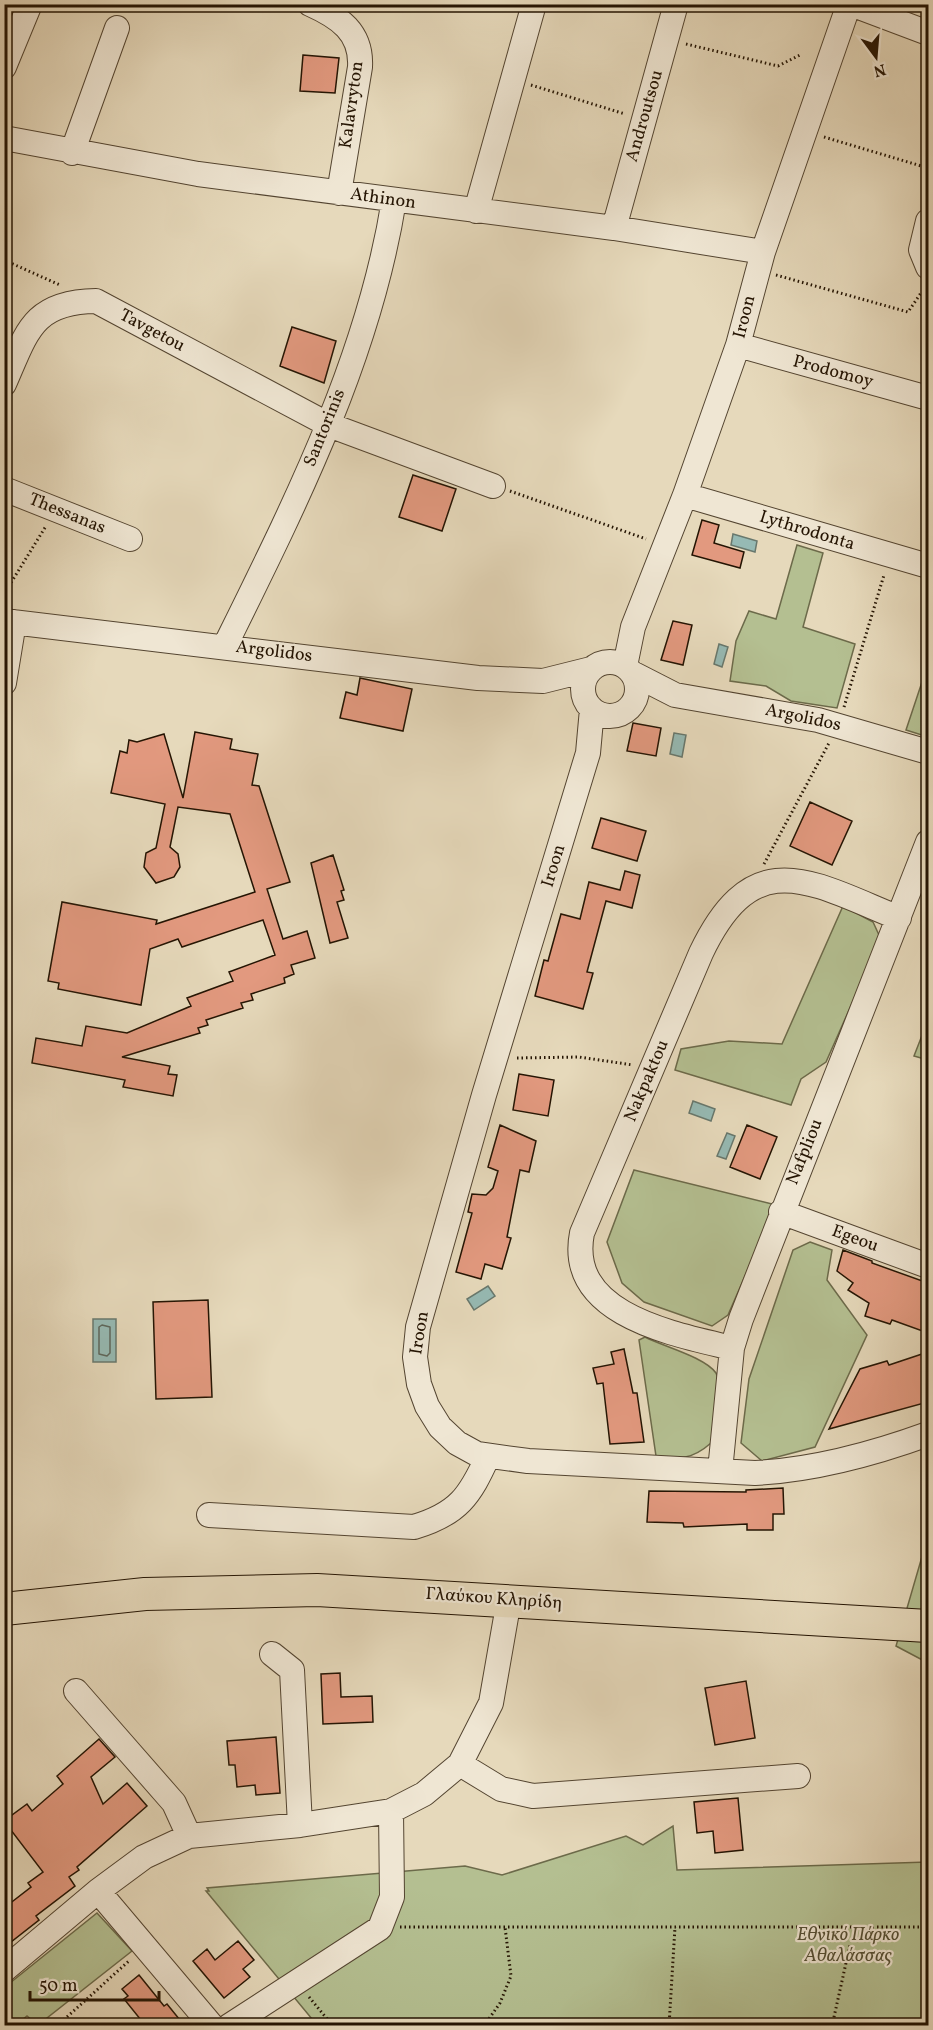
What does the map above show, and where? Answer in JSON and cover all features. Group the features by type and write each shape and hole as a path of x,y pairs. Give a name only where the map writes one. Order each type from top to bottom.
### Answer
{"main road":[{"name":"Γλαύκου Κληρίδη","path":"4,1609 59,1604 508,1609 928,1626"},
{"name":"Γλαύκου Κληρίδη","path":"508,1609 928,1643"}],"street":[{"name":"Kalavryton","path":"310,4 333,15 345,24 356,42 359,54 360,67 339,193"},
{"path":"476,211 534,4"},
{"name":"Androutsou","path":"614,228 676,4"},
{"path":"850,4 928,33"},
{"name":"Iroon","path":"614,667 633,627 685,495 738,345 760,261 850,4"},
{"path":"4,67 30,5"},
{"path":"72,153 117,28"},
{"name":"Athinon","path":"4,138 72,153 198,174 614,228 760,261"},
{"name":"Santorinis","path":"225,646 328,425 377,283 393,200"},
{"path":"928,220 921,250 928,267"},
{"path":"4,384 23,342 39,318 64,303 96,301"},
{"name":"Tavgetou","path":"96,301 328,425 493,486"},
{"name":"Prodomoy","path":"738,345 928,398"},
{"name":"Thessanas","path":"4,489 130,539"},
{"name":"Lythrodonta","path":"685,495 928,566"},
{"path":"4,683 9,622"},
{"name":"Argolidos","path":"9,622 225,646 435,674 543,681 614,667 675,695 818,720 928,752"},
{"path":"614,667 637,689 624,710 600,714 588,702 586,676 614,667"},
{"name":"Argolidos","path":"543,681 588,702"},
{"name":"Argolidos","path":"624,710 675,695"},
{"name":"Iroon","path":"588,702 588,753 495,1059 418,1328 415,1357 419,1384 432,1417 458,1443 488,1456 528,1461 755,1473 805,1468 875,1452 928,1434"},
{"name":"Iroon","path":"588,753 624,710"},
{"name":"Nafpliou","path":"720,1471 732,1348 781,1212 928,842"},
{"name":"Nakpaktou","path":"732,1348 669,1330 617,1309 596,1292 582,1269 580,1252 582,1233 711,934 724,915 752,889 776,879 804,880 899,918"},
{"name":"Egeou","path":"781,1212 928,1266"},
{"path":"209,1515 414,1527 435,1520 455,1508 475,1485 488,1456"},
{"path":"4,1970 98,1891 144,1857 189,1836 391,1811 424,1794 460,1764 491,1703 508,1609"},
{"path":"272,1654 291,1670 300,1824"},
{"path":"76,1691 174,1803 189,1836"},
{"path":"460,1764 501,1789 533,1796 798,1776"},
{"path":"229,2025 380,1928 392,1897 391,1811"},
{"path":"98,1891 212,2025"}],"path":[{"path":"666,39 778,66 800,55"},
{"path":"513,80 644,120"},
{"path":"804,131 928,168"},
{"path":"4,260 96,301"},
{"path":"760,261 908,312 928,281"},
{"path":"493,486 664,546"},
{"path":"4,594 56,509"},
{"path":"495,1059 579,1057 652,1069"},
{"path":"484,2025 501,2003 511,1976 505,1927"},
{"path":"669,2025 675,1927"},
{"path":"380,1928 928,1927"},
{"path":"832,2025 850,1945"},
{"path":"57,2025 145,1947"},
{"path":"296,1982 333,2025"}],"green space":[{"path":"797,545 823,553 803,627 855,644 837,708 791,701 766,686 730,681 736,641 749,611 776,619"},
{"path":"928,664 928,737 906,730"},
{"path":"843,906 873,922 879,935 873,956 826,1062 801,1079 791,1105 675,1070 681,1049 729,1041 782,1044"},
{"path":"928,1020 928,1060 914,1056"},
{"path":"634,1170 776,1205 728,1315 712,1326 644,1302 622,1283 607,1242"},
{"path":"810,1242 832,1250 827,1280 867,1335 815,1447 762,1461 741,1443 749,1379 793,1250"},
{"path":"645,1337 703,1362 716,1373 718,1396 711,1443 692,1455 679,1458 656,1456 639,1340"},
{"path":"928,1536 928,1663 896,1646"},
{"name":"Εθνικό Πάρκο Αθαλάσσας","path":"673,1826 677,1870 928,1862 928,2025 317,2025 206,1891 209,1891 207,1888 465,1866 502,1875 626,1836 643,1845"},
{"path":"97,1913 132,1951 38,2025 27,2016 16,2025 5,2025 5,1987"}],"water":[{"path":"733,534 757,541 755,552 731,545"},
{"path":"719,644 728,647 722,667 714,664"},
{"path":"674,733 686,735 682,757 670,754"},
{"path":"693,1101 715,1109 711,1121 689,1113"},
{"path":"727,1133 735,1136 726,1159 717,1156"},
{"path":"488,1286 495,1296 474,1310 467,1299"},
{"path":"93,1319 116,1319 116,1362 93,1362"}],"building":[{"path":"303,55 339,58 335,93 300,91"},
{"path":"292,327 336,341 324,383 280,366"},
{"path":"413,475 456,489 442,531 399,517"},
{"path":"702,520 719,525 714,543 744,552 740,568 692,555"},
{"path":"673,621 692,625 683,665 661,660"},
{"path":"360,678 412,689 403,731 340,718 346,692 357,695"},
{"path":"633,723 661,728 656,756 627,751"},
{"path":"195,732 232,739 230,749 258,754 252,785 259,786 290,882 267,889 283,939 307,931 315,958 291,965 294,974 284,978 285,983 251,994 253,1000 241,1003 243,1008 206,1020 208,1025 198,1028 200,1033 122,1057 170,1066 168,1074 177,1075 173,1096 123,1087 125,1080 32,1063 36,1038 82,1046 86,1026 127,1033 191,1006 187,998 233,981 229,972 275,955 263,920 182,947 178,939 150,949 141,1005 58,989 59,983 48,981 62,902 157,920 156,924 255,892 230,814 178,807 170,847 178,854 180,867 174,877 156,883 144,867 146,853 156,848 165,804 111,793 120,751 127,753 129,740 137,742 164,734 183,798"},
{"path":"810,802 852,821 832,865 790,846"},
{"path":"601,818 646,831 637,861 592,848"},
{"path":"333,855 344,890 341,891 344,900 337,902 348,938 330,943 311,863"},
{"path":"625,871 640,875 632,908 606,901 587,972 593,973 583,1009 535,996 544,960 548,961 561,914 580,919 589,882 620,890"},
{"path":"519,1074 554,1080 548,1116 513,1110"},
{"path":"500,1125 536,1141 529,1172 520,1170 507,1237 511,1238 502,1269 485,1264 481,1279 456,1272 472,1213 468,1212 472,1194 486,1195 493,1188 498,1171 488,1167"},
{"path":"747,1125 777,1137 760,1179 730,1167"},
{"path":"843,1250 928,1283 928,1333 892,1320 890,1324 865,1316 869,1303 848,1290 853,1283 837,1271"},
{"path":"208,1300 212,1397 156,1399 153,1302"},
{"path":"624,1349 633,1393 637,1393 644,1442 610,1444 603,1383 597,1384 593,1368 614,1364 611,1352"},
{"path":"922,1354 928,1373 928,1402 829,1429 860,1369 887,1361 889,1365"},
{"path":"783,1488 784,1514 773,1514 773,1530 747,1530 747,1524 684,1527 683,1523 647,1522 649,1491 746,1492 746,1490"},
{"path":"340,1673 341,1697 372,1696 373,1722 323,1724 321,1674"},
{"path":"746,1681 755,1738 715,1745 705,1688"},
{"path":"276,1737 280,1793 256,1795 255,1785 237,1787 235,1765 229,1765 227,1741"},
{"path":"99,1739 115,1757 91,1777 103,1804 127,1783 147,1806 77,1867 79,1870 69,1877 75,1886 36,1916 39,1920 11,1942 4,1934 4,1908 31,1887 28,1883 43,1872 4,1821 27,1804 32,1811 63,1784 57,1776"},
{"path":"738,1798 743,1850 715,1853 713,1831 697,1833 694,1802"},
{"path":"238,1941 254,1960 243,1969 250,1977 224,1998 193,1961 207,1949 215,1960"},
{"path":"139,1975 164,2006 167,2004 184,2025 145,2025 124,1999 128,1996 122,1989"}]}
